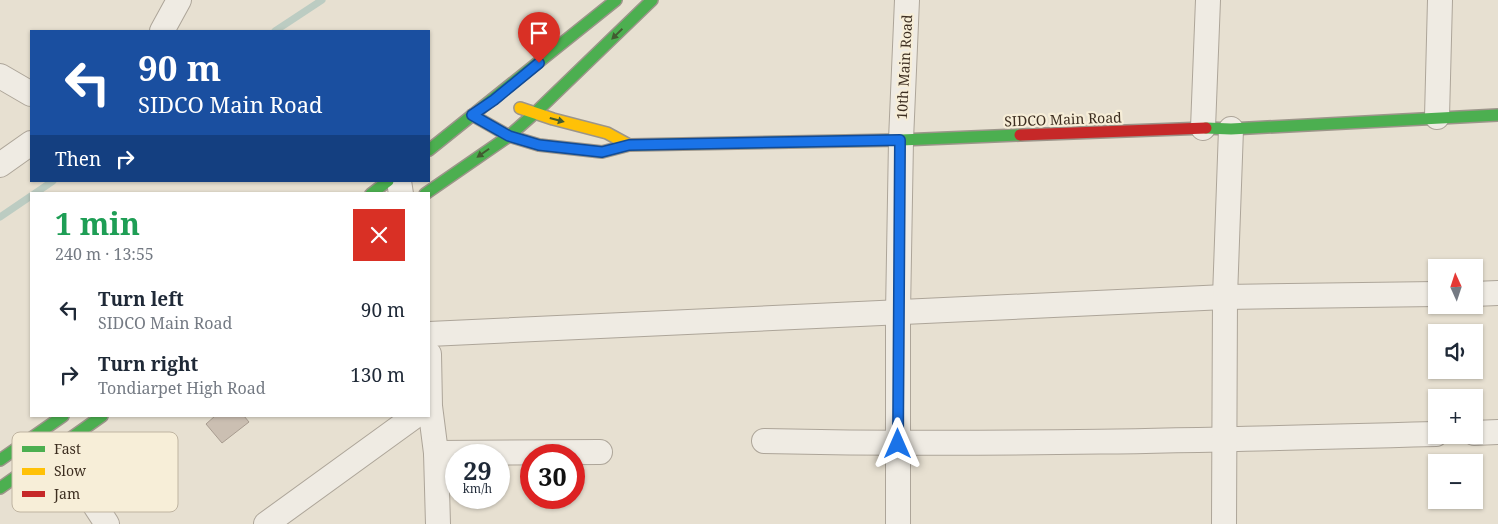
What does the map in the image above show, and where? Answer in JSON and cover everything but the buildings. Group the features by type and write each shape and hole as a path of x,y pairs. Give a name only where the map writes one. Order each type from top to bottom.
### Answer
{"main road":[{"path":"430,149 472,115 502,103 616,0"},
{"path":"427,192 509,136 652,0"},
{"name":"SIDCO Main Road","path":"502,103 553,120 607,133 629,145"},
{"name":"SIDCO Main Road","path":"472,115 509,136 539,145 602,152 629,145 900,140 1203,128 1231,130 1437,117 1498,116"},
{"path":"374,192 387,182"},
{"path":"40,432 62,417"},
{"path":"79,432 101,417"},
{"path":"0,460 12,452"},
{"path":"0,488 12,480"}],"street":[{"path":"163,30 179,0"},
{"name":"10th Main Road","path":"898,524 900,140 907,0"},
{"path":"1203,128 1208,0"},
{"path":"1437,117 1440,0"},
{"path":"0,76 30,93"},
{"path":"1224,524 1225,297 1231,130"},
{"path":"0,164 30,144"},
{"path":"1483,294 1498,293"},
{"path":"430,334 1225,297 1428,294"},
{"path":"275,520 413,417"},
{"path":"426,417 436,453 438,524"},
{"path":"1483,433 1498,432"},
{"path":"764,441 898,444 1428,434"},
{"path":"436,453 600,452"},
{"path":"99,512 107,524"}],"waterway":[{"path":"277,30 322,0"},
{"path":"37,192 52,182"},
{"path":"0,217 30,197"}],"traffic: fast":[{"path":"430,149 616,0"},
{"path":"428,192 509,136 652,0"},
{"path":"472,115 509,136 539,145 602,152 629,145 901,140 1020,135"},
{"path":"1206,128 1231,129 1498,115"},
{"path":"374,192 387,182"},
{"path":"40,432 62,417"},
{"path":"79,432 101,417"},
{"path":"0,460 12,452"},
{"path":"0,488 12,480"}],"traffic: slow":[{"path":"520,108 607,133 629,145"}],"traffic: jam":[{"path":"1020,135 1206,128"}],"route":[{"path":"539,63 494,100 472,115 509,136 539,145 602,152 629,145 900,140 898,444"}]}
